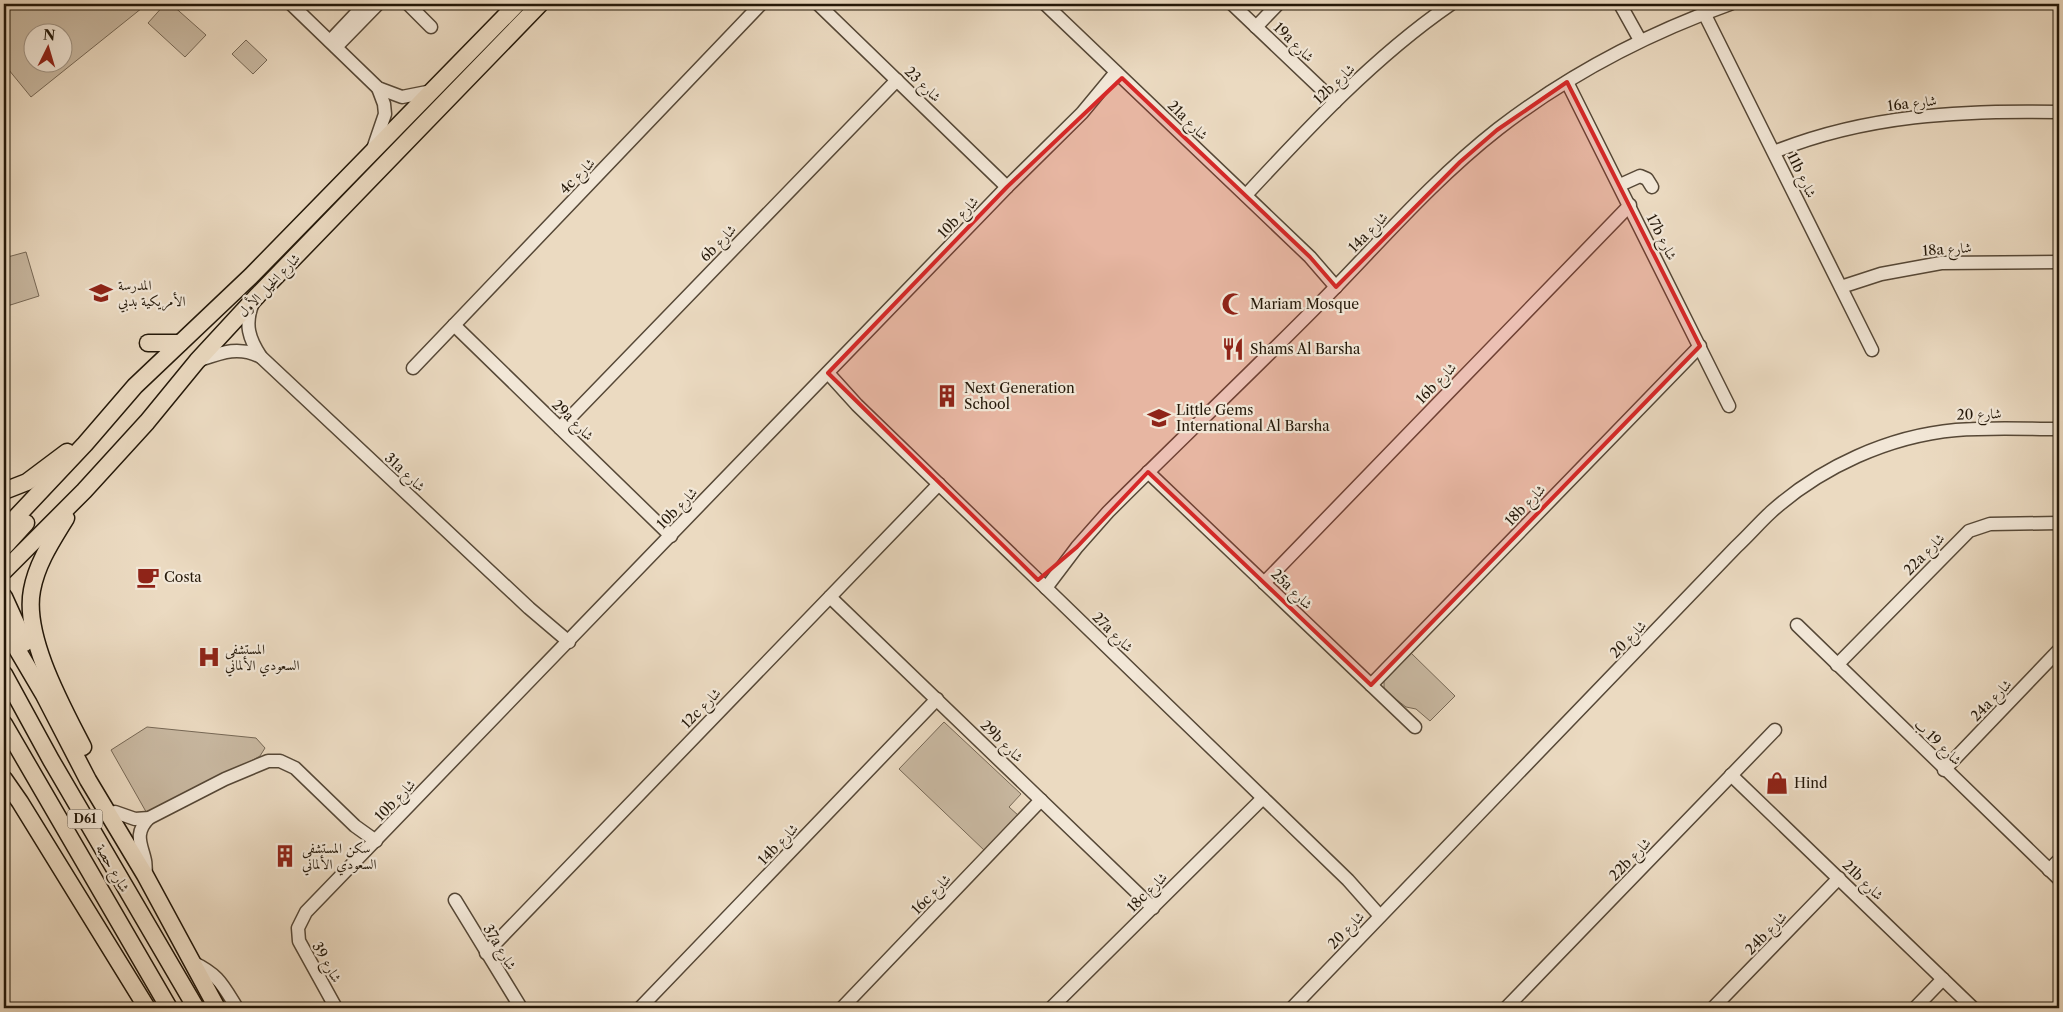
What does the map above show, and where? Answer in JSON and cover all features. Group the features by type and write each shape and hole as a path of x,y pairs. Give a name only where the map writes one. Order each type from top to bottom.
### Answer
{"main road":[{"name":"شارع الخيل الأول","path":"4,530 85,444 126,396 250,276 517,4"},
{"name":"شارع الخيل الأول","path":"4,571 84,491 255,298 540,4"},
{"path":"148,343 180,343"},
{"path":"4,547 96,446 113,422 126,396"},
{"path":"4,490 27,482 72,448 85,444"},
{"path":"84,491 50,542 39,566 31,591 31,617 39,653 115,812 134,858"},
{"path":"4,597 24,642 44,695"},
{"path":"4,627 44,695 88,780 145,875 217,1008"},
{"name":"شارع حصة","path":"4,674 50,760 196,1008"},
{"name":"شارع حصة","path":"4,724 168,1008"},
{"path":"4,767 20,802"},
{"path":"4,779 147,1008"}],"street":[{"path":"291,4 378,88 402,97 432,91"},
{"path":"333,44 365,4"},
{"path":"333,44 378,4"},
{"path":"408,4 431,27"},
{"name":"4c شارع","path":"413,368 762,4"},
{"name":"شارع 23","path":"818,4 1008,187"},
{"name":"21a شارع","path":"1045,4 1339,283"},
{"name":"19a شارع","path":"1232,4 1335,102"},
{"path":"1256,26 1278,4"},
{"name":"12b شارع","path":"1246,195 1335,102 1416,30 1451,4"},
{"path":"1620,4 1640,40"},
{"name":"14a شارع","path":"1042,584 1108,512 1460,162 1498,130 1567,82 1640,40 1730,4"},
{"name":"11b شارع","path":"1704,13 1872,350"},
{"name":"10b شارع","path":"298,928 306,912 1008,187 1119,75"},
{"name":"6b شارع","path":"560,428 897,80"},
{"name":"17b شارع","path":"1567,82 1729,406"},
{"path":"372,152 385,114 384,104 378,88"},
{"name":"16a شارع","path":"1774,152 1830,133 1888,121 1972,112 2059,112"},
{"path":"1620,186 1640,176 1647,179 1652,187"},
{"name":"16b شارع","path":"1264,583 1630,205"},
{"name":"18a شارع","path":"1840,287 1880,274 1941,263 2059,262"},
{"name":"31a شارع","path":"255,298 250,312 248,332 252,344 261,357 566,645"},
{"name":"29a شارع","path":"454,325 671,536"},
{"name":"18b شارع","path":"1371,685 1700,346"},
{"name":"31a شارع","path":"198,361 223,352 235,350 247,351 261,357"},
{"name":"27a شارع","path":"825,376 1348,880 1384,912"},
{"name":"شارع 20","path":"1292,1008 1736,547 1772,512 1799,491 1828,472 1860,456 1892,443 1912,438 1954,430 1978,428 2059,430"},
{"name":"25a شارع","path":"1148,472 1415,728"},
{"name":"12c شارع","path":"486,954 938,484"},
{"name":"22a شارع","path":"1837,665 1969,531 1990,524 2059,523"},
{"name":"29b شارع","path":"830,597 1153,908"},
{"name":"شارع 19 ب","path":"1797,625 2059,880"},
{"name":"24a شارع","path":"1944,770 2059,650"},
{"name":"14b شارع","path":"640,1008 936,700"},
{"name":"22b شارع","path":"1506,1008 1775,730"},
{"path":"145,875 146,862 139,836 142,826 149,818 225,779 268,762 280,761 296,768 373,844"},
{"name":"21b شارع","path":"1731,775 1973,1008"},
{"name":"18c شارع","path":"1051,1008 1263,798"},
{"name":"16c شارع","path":"842,1008 1041,800"},
{"path":"115,812 135,819 149,818"},
{"path":"2049,870 2059,860"},
{"name":"24b شارع","path":"1713,1008 1839,878"},
{"name":"37a شارع","path":"455,900 486,954 521,1008"},
{"name":"شارع 39","path":"298,928 301,948 336,1008"},
{"path":"192,962 205,968 218,978 237,1008"},
{"path":"1915,1008 1943,980"}],"highlighted area":[{"path":"1122,78 1310,257 1336,287 1460,162 1497,130 1567,82 1700,346 1371,685 1148,472 1077,547 1038,580 828,373 1007,187"}],"shaded area":[{"path":"4,4 147,4 72,64 72,22 22,22 22,72 62,72 31,97 4,64"},
{"path":"165,4 171,4 206,35 185,57 148,23"},
{"path":"246,40 267,60 253,74 232,54"},
{"path":"26,252 39,296 4,307 4,258"},
{"path":"1410,652 1455,696 1430,721 1416,709 1406,707 1384,690 1384,680"},
{"path":"944,722 1021,794 1009,807 1019,816 985,851 899,769"},
{"path":"147,727 256,738 265,748 260,756 149,817 111,750"}],"place":[{"name":"المدرسة الأمريكية بدبي","path":"101,293"},
{"name":"Mariam Mosque","path":"1233,304"},
{"name":"Shams Al Barsha","path":"1233,349"},
{"name":"Next Generation School","path":"947,396"},
{"name":"Little Gems International Al Barsha","path":"1159,418"},
{"name":"Costa","path":"148,577"},
{"name":"المستشفى السعودي الألماني","path":"209,657"},
{"name":"Hind","path":"1777,783"},
{"name":"سكن المستشفى السعودي الألماني","path":"285,856"}]}
